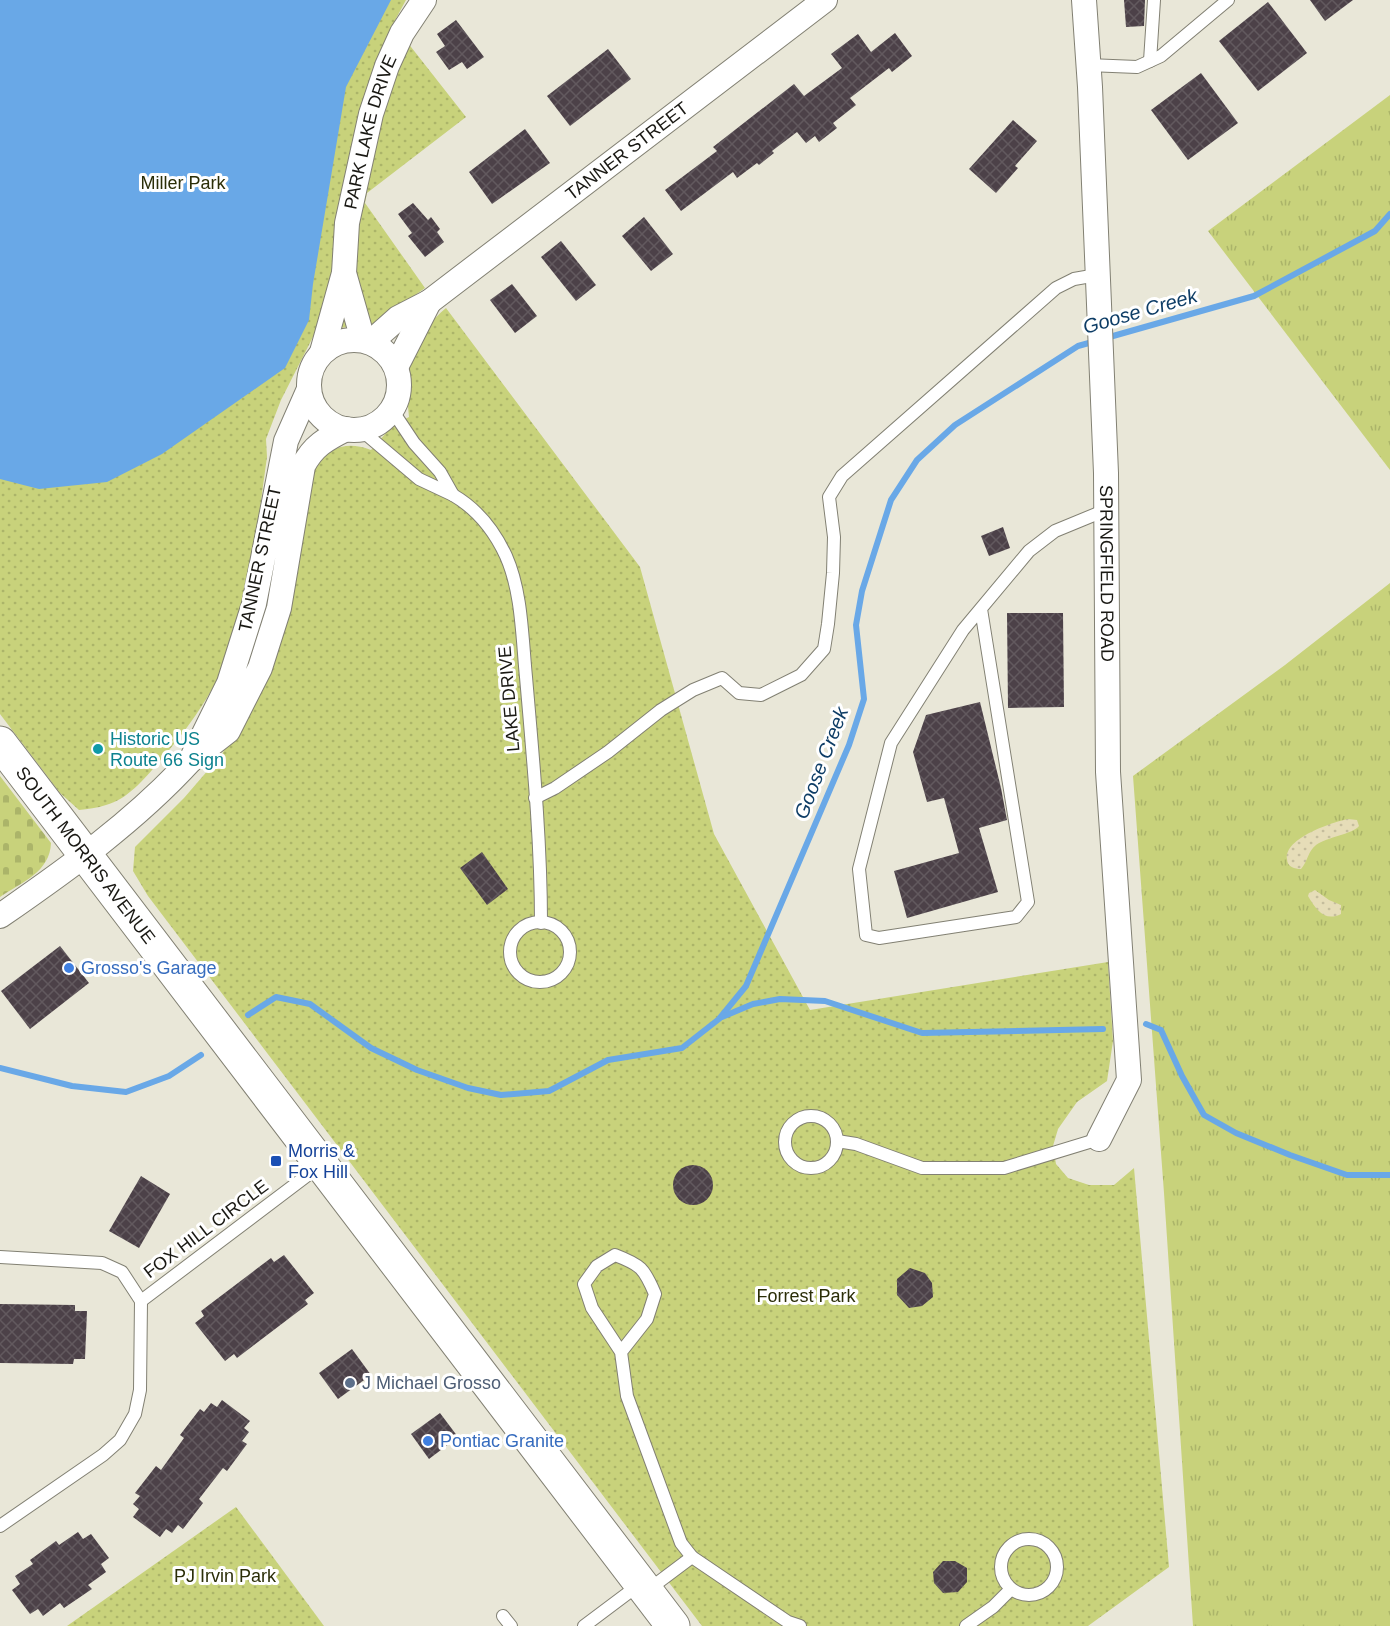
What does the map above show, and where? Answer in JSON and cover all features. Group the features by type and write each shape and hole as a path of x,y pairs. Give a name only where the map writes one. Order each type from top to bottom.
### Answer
{"main road":[{"name":"SOUTH MORRIS AVENUE","path":"0,743 673,1626"}],"street":[{"name":"PARK LAKE DRIVE","path":"322,352 344,273 347,223 371,114 387,66 402,33 424,0"},
{"name":"TANNER STREET","path":"367,341 398,318 429,302 825,0"},
{"name":"SPRINGFIELD ROAD","path":"1084,0 1106,510 1108,772 1129,1080 1099,1139"},
{"name":"PARK LAKE DRIVE","path":"344,273 367,341"},
{"name":"TANNER STREET","path":"396,367 429,302"},
{"path":"341,341 367,341 390,356 400,381 398,396 392,410 378,423 353,430 332,424 321,416 313,403 309,389 312,369 322,352 341,341"},
{"name":"TANNER STREET","path":"191,760 229,683 250,616 286,441 309,389"},
{"name":"TANNER STREET","path":"0,916 86,854 154,797 191,760 228,731 260,668 279,608 303,466 309,453 329,437 353,430"}],"lane":[{"path":"1150,61 1154,0"},
{"path":"1088,65 1137,68 1161,56 1228,0"},
{"path":"535,798 555,788 608,752 661,710 693,690 722,678 739,693 761,695 801,675 824,649 833,573 834,537 829,497 842,476 1056,288 1074,279 1097,275"},
{"name":"LAKE DRIVE","path":"392,410 414,443 440,472 453,495"},
{"name":"LAKE DRIVE","path":"353,430 419,479 469,504 496,538 506,556 514,578 523,652 541,872 541,923"},
{"path":"981,609 1028,902 1016,917 879,938 866,934 859,868 891,743 963,630 1029,551 1055,531 1106,510"},
{"path":"541,923 550,924 558,929 569,944 570,954 563,971 556,977 538,982 528,980 520,974 510,957 511,946 522,929 531,924 541,923"},
{"path":"810,1116 825,1120 836,1133 837,1141 832,1158 825,1164 808,1168 793,1160 786,1144 789,1128 794,1122 810,1116"},
{"path":"837,1141 856,1144 922,1168 1004,1168 1099,1139"},
{"name":"FOX HILL CIRCLE","path":"141,1301 322,1164"},
{"path":"621,1352 647,1319 655,1294 647,1276 637,1264 615,1255 597,1266 584,1284 592,1308 621,1352 627,1396 681,1543 692,1557 788,1622 800,1626"},
{"name":"FOX HILL CIRCLE","path":"0,1257 102,1263 122,1272 141,1301 140,1389 135,1414 120,1440 103,1455 0,1526"},
{"path":"1033,1539 1049,1547 1057,1564 1053,1583 1046,1590 1028,1596 1011,1589 1005,1582 1001,1564 1009,1549 1016,1543 1033,1539"},
{"path":"584,1626 692,1557"},
{"path":"966,1626 993,1607 1011,1589"},
{"path":"503,1616 511,1626"}],"green space":[{"name":"Miller Park","path":"0,0 406,0 393,24 466,117 367,193 365,203 425,288 372,324 316,331 281,400 266,439 267,457 247,594 229,654 206,700 165,755 131,791 115,802 79,810 60,793 0,714"},
{"path":"1390,95 1390,470 1208,231"},
{"name":"Forrest Park","path":"446,308 640,567 714,834 810,1010 1108,962 1113,1041 1107,1081 1077,1102 1058,1129 1053,1146 1056,1164 1068,1178 1089,1185 1114,1185 1134,1168 1169,1567 1088,1626 702,1626 148,896 133,871 135,847 184,798 222,754 259,693 314,465 340,447 354,446 371,450 393,425 409,417 408,385 412,356 424,331"},
{"path":"1390,583 1390,1626 1193,1626 1133,776 1285,665"},
{"path":"0,776 51,843 46,862 40,869 26,881 0,897"},
{"name":"PJ Irvin Park","path":"236,1507 324,1626 67,1626"}],"sand":[{"path":"1348,819 1357,820 1359,826 1316,845 1301,869 1288,864 1288,851 1301,838 1321,827"},
{"path":"1315,890 1341,905 1341,914 1330,917 1318,910 1308,896"}],"water":[{"path":"0,0 391,0 346,87 309,320 285,368 162,454 107,482 39,489 0,479"}],"building":[{"path":"1124,0 1145,0 1144,26 1126,27"},
{"path":"1310,0 1353,0 1325,21"},
{"path":"1268,2 1307,53 1258,91 1219,41"},
{"path":"456,20 484,57 467,69 462,62 449,70 436,52 445,46 437,34"},
{"path":"895,33 912,56 892,72 889,68 850,98 856,105 833,123 837,128 819,142 815,136 806,143 797,132 772,151 774,153 759,165 757,163 737,178 733,172 681,211 665,190 717,151 713,147 794,84 804,96 842,68 831,54 858,34 871,52"},
{"path":"608,49 631,79 570,126 547,96"},
{"path":"1201,73 1238,123 1188,160 1151,110"},
{"path":"1013,120 1037,141 996,193 969,169"},
{"path":"525,129 550,163 492,204 469,172"},
{"path":"413,203 428,220 431,217 440,229 437,232 444,242 425,257 408,236 412,233 398,214"},
{"path":"644,217 673,254 651,271 622,236"},
{"path":"561,241 596,285 576,301 541,257"},
{"path":"512,284 537,316 515,333 490,300"},
{"path":"1003,527 1010,548 989,556 981,536"},
{"path":"1007,613 1063,613 1064,707 1008,708"},
{"path":"980,702 1007,820 979,828 998,892 907,918 894,871 959,853 944,798 927,802 913,752 926,715"},
{"path":"482,852 508,889 487,905 460,868"},
{"path":"60,946 89,983 30,1029 1,991"},
{"path":"693,1165 707,1171 713,1185 707,1199 693,1205 679,1199 673,1185 679,1171"},
{"path":"141,1176 170,1194 139,1248 109,1231"},
{"path":"284,1255 314,1293 305,1300 308,1304 237,1358 234,1354 225,1361 195,1323 204,1316 201,1311 271,1258 274,1262"},
{"path":"910,1268 925,1273 932,1283 933,1297 922,1306 909,1308 897,1295 897,1279"},
{"path":"0,1304 75,1305 75,1311 87,1311 85,1359 74,1359 73,1364 0,1363"},
{"path":"352,1349 371,1375 338,1399 319,1373"},
{"path":"222,1400 250,1421 244,1428 249,1432 242,1441 247,1444 227,1471 223,1468 199,1499 203,1503 183,1529 178,1525 172,1533 166,1529 160,1537 133,1517 139,1509 133,1504 140,1496 135,1493 156,1466 161,1470 184,1438 180,1435 200,1409 204,1412 211,1403 217,1407"},
{"path":"440,1413 458,1437 429,1459 411,1434"},
{"path":"78,1532 83,1539 91,1534 109,1558 101,1564 106,1572 88,1585 92,1589 64,1608 60,1603 43,1616 38,1609 30,1614 12,1590 20,1584 15,1576 33,1564 30,1560 56,1541 59,1545"},
{"path":"943,1561 955,1561 967,1568 967,1582 958,1592 943,1593 934,1583 933,1572"}],"waterway":[{"name":"Goose Creek","path":"1106,338 1254,296 1375,231 1390,214"},
{"name":"Goose Creek","path":"248,1015 276,997 310,1004 371,1048 417,1070 468,1088 501,1095 549,1091 608,1060 682,1048 719,1019 746,986 849,745 864,699 856,625 862,591 891,500 917,460 955,425 1078,346 1096,341"},
{"path":"722,1017 753,1004 780,999 825,1001 922,1033 1103,1029"},
{"path":"1146,1024 1161,1030 1182,1076 1204,1115 1236,1133 1347,1175 1390,1175"},
{"name":"Goose Creek","path":"0,1068 72,1086 126,1092 169,1076 201,1055"}],"place":[{"name":"Historic US Route 66 Sign","path":"98,749"},
{"name":"Grosso's Garage","path":"69,968"},
{"name":"Morris & Fox Hill","path":"276,1161"},
{"name":"J Michael Grosso","path":"350,1383"},
{"name":"Pontiac Granite","path":"428,1441"}]}
